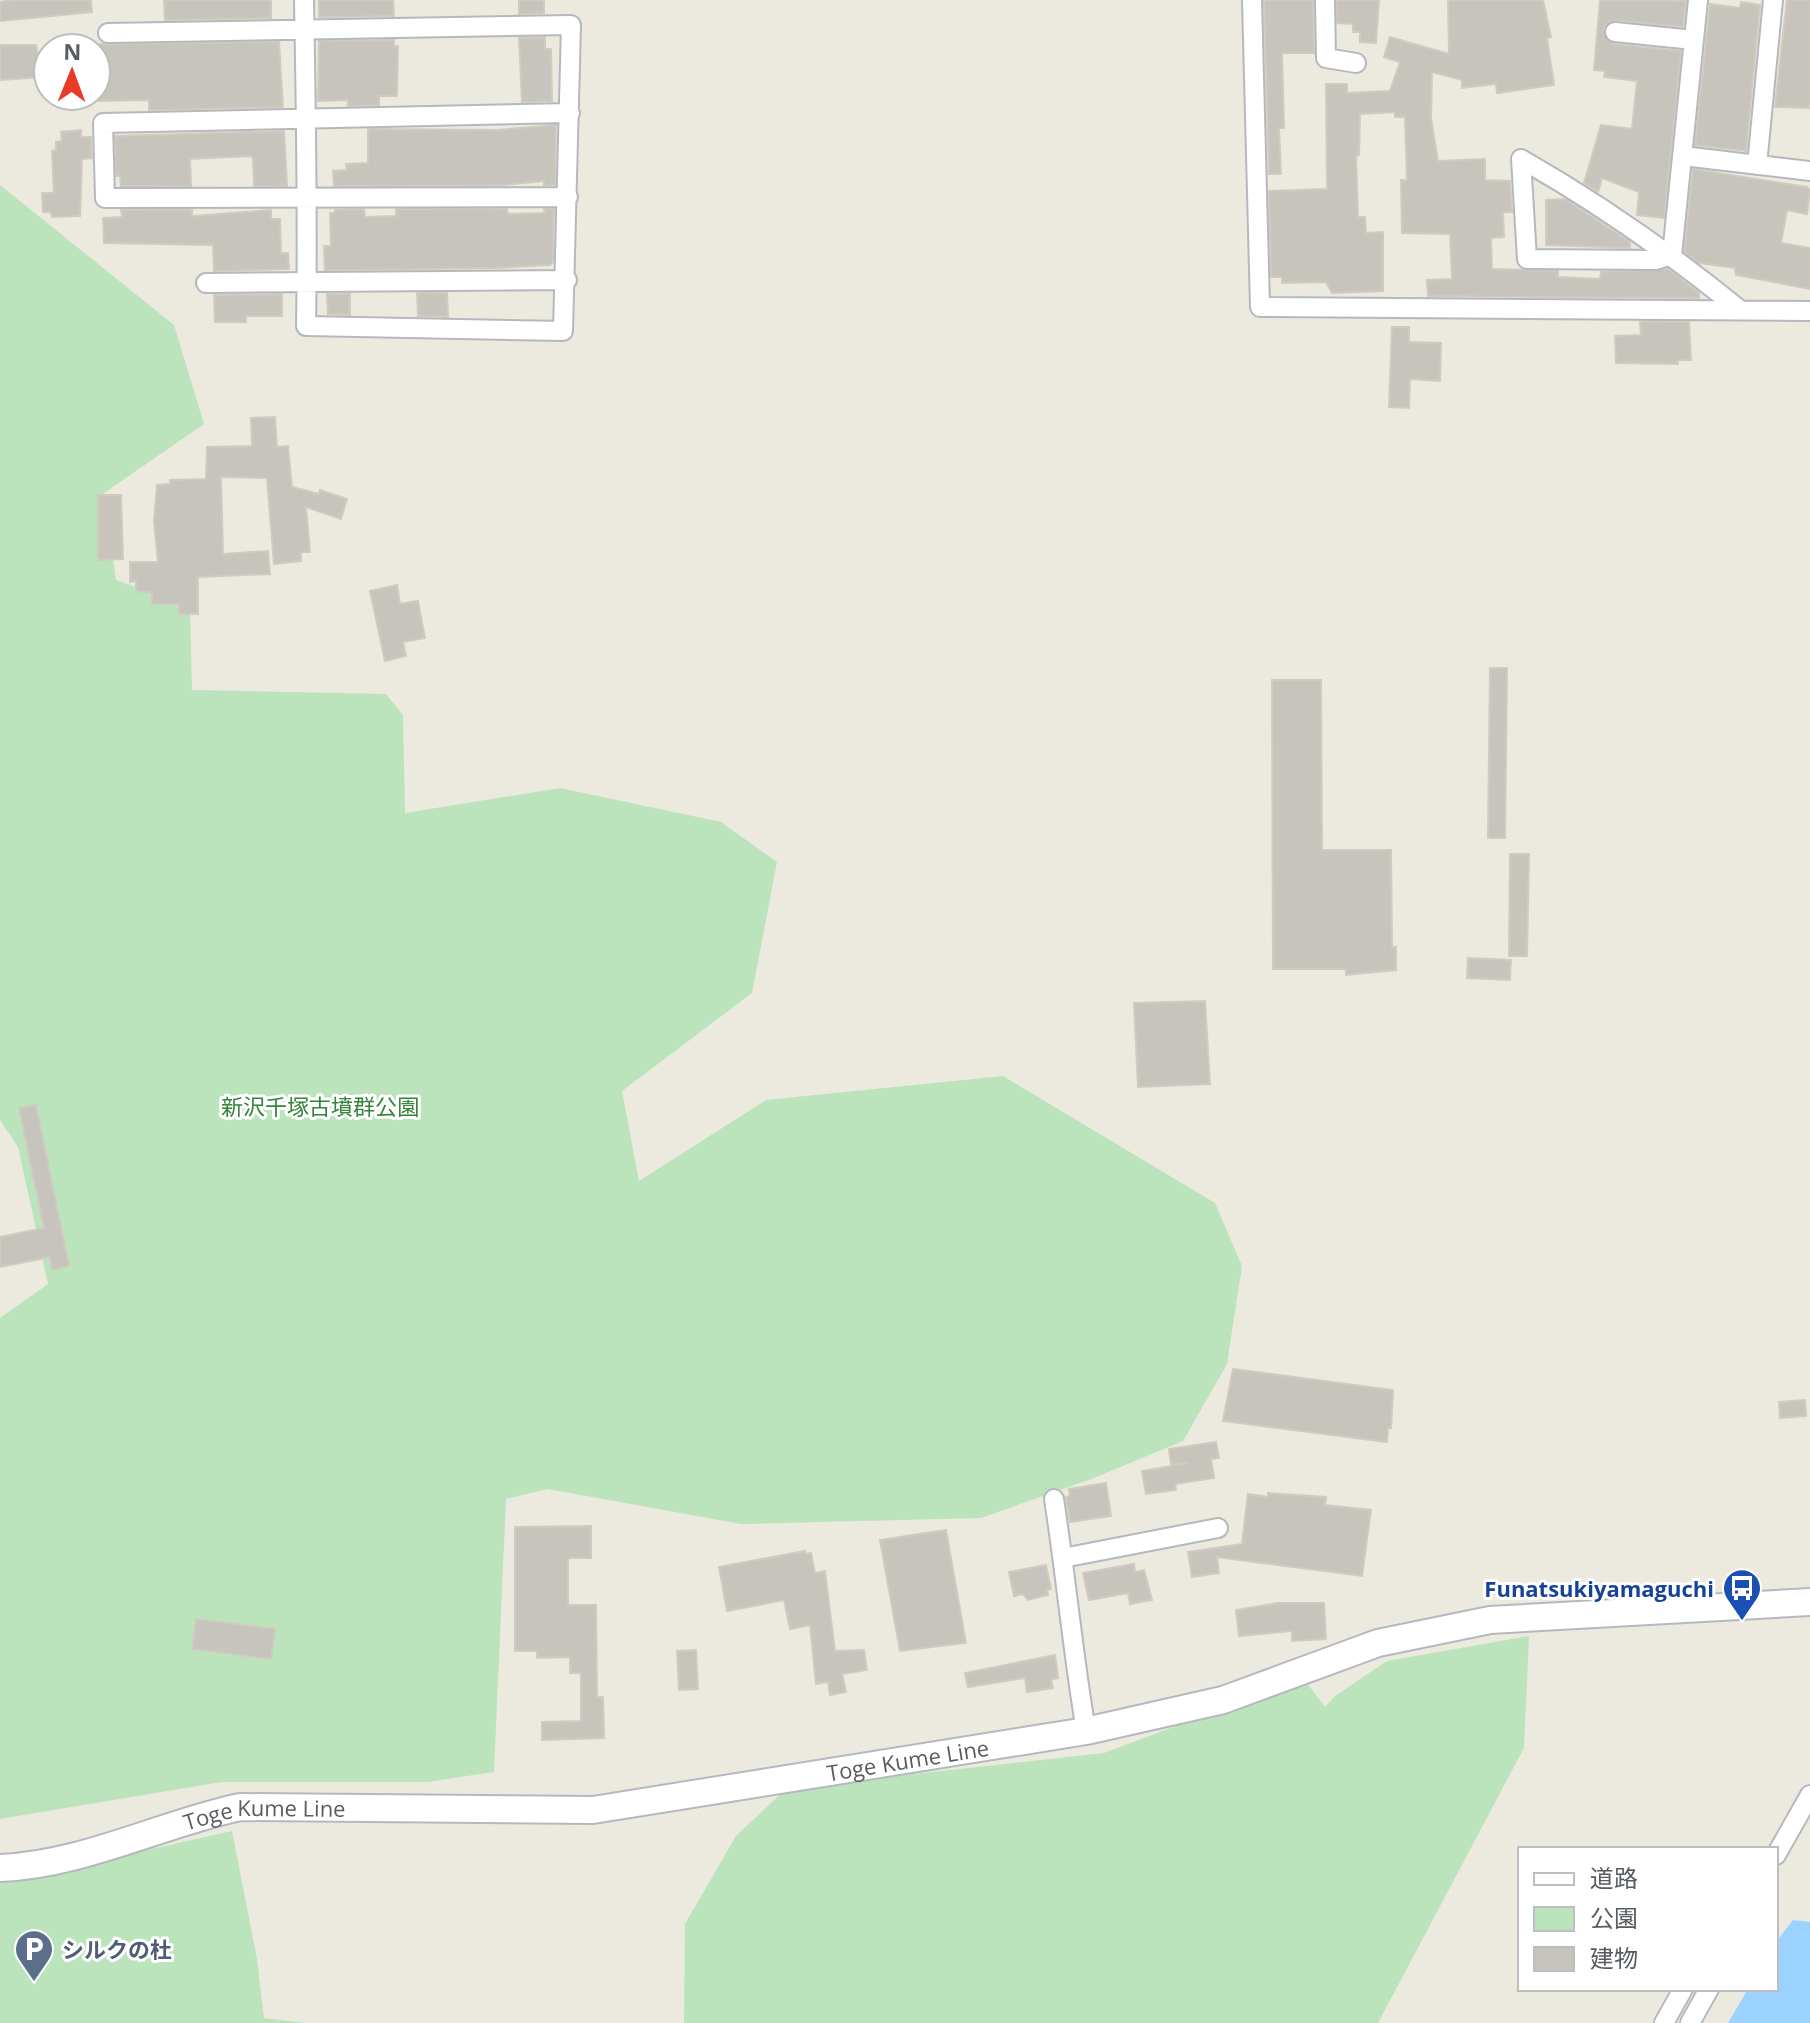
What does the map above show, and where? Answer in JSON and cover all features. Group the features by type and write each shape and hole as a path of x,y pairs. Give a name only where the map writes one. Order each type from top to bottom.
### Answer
{"main road":[{"name":"Toge Kume Line","path":"0,1868 85,1853 190,1819 240,1807 593,1810 1086,1731 1223,1700 1378,1643 1490,1620 1810,1602"}],"street":[{"path":"112,33 304,28 571,25 567,280 563,331 306,326 309,198 304,28 304,0"},
{"path":"1252,0 1260,307 1810,311"},
{"path":"1325,0 1326,58 1356,63"},
{"path":"1672,255 1698,0"},
{"path":"1757,165 1773,0"},
{"path":"1615,32 1694,40"},
{"path":"568,197 105,198 103,123 570,113"},
{"path":"1683,156 1810,171"},
{"path":"1672,255 1656,260 1527,259 1521,159 1595,201 1672,255 1740,310"},
{"path":"206,283 567,280"},
{"path":"1054,1499 1071,1610 1070,1640 1086,1731"},
{"path":"1063,1558 1218,1528"},
{"path":"1778,1851 1810,1795"},
{"path":"1664,2023 1682,1991"},
{"path":"1690,2023 1708,1991"}],"green space":[{"name":"新沢千塚古墳群公園","path":"0,185 174,325 204,424 104,493 116,580 190,606 192,690 386,694 403,715 405,813 560,788 721,822 777,862 752,993 622,1091 639,1181 766,1100 1003,1076 1215,1203 1242,1266 1227,1364 1183,1441 1094,1478 981,1518 741,1524 548,1489 506,1499 494,1772 427,1782 222,1782 0,1819 0,1318 48,1284 18,1147 0,1120"},
{"path":"1529,1636 1524,1748 1378,2023 684,2023 685,1924 736,1836 787,1788 1104,1753 1303,1678 1325,1707 1335,1696 1387,1661"},
{"path":"232,1831 257,1959 264,2018 306,2023 0,2023 0,1883"}],"water":[{"path":"1793,1920 1810,1922 1810,2023 1728,2023 1747,1991 1778,1991 1778,1939"}],"building":[{"path":"91,0 92,12 0,21 0,2"},
{"path":"164,0 271,0 271,18 165,20"},
{"path":"319,0 393,0 394,16 319,17"},
{"path":"519,0 544,0 544,13 519,14"},
{"path":"1264,0 1313,0 1314,53 1282,53 1284,128 1279,128 1281,174 1269,174"},
{"path":"1337,0 1379,0 1376,43 1360,42 1360,32 1353,32 1353,24 1337,23"},
{"path":"1448,0 1543,0 1551,37 1547,38 1554,85 1497,93 1496,84 1462,88 1462,80 1432,72 1431,119 1438,161 1485,159 1485,180 1510,181 1512,212 1503,212 1504,237 1491,238 1492,269 1558,271 1558,277 1600,279 1601,272 1668,269 1699,293 1699,298 1428,296 1427,280 1452,279 1450,234 1402,233 1401,180 1407,180 1405,117 1395,117 1395,112 1360,114 1359,155 1356,155 1358,217 1365,217 1366,233 1383,232 1383,291 1332,293 1326,282 1282,283 1282,277 1271,277 1269,191 1327,189 1326,84 1347,84 1347,93 1390,91 1400,62 1384,57 1390,37 1449,54"},
{"path":"1600,0 1686,1 1683,27 1615,20 1606,24 1603,32 1613,44 1681,51 1664,218 1637,215 1639,192 1602,178 1598,192 1584,183 1601,125 1632,129 1637,81 1604,77 1605,71 1594,70"},
{"path":"1787,0 1810,0 1810,108 1775,107"},
{"path":"1741,2 1760,5 1746,151 1695,145 1710,4 1740,8"},
{"path":"545,37 545,49 551,49 552,101 522,102 519,38"},
{"path":"394,40 394,46 398,46 397,96 379,96 379,105 348,106 348,100 318,101 319,41"},
{"path":"279,42 283,107 149,110 149,100 112,101 112,44"},
{"path":"0,45 32,45 32,78 0,80"},
{"path":"556,125 555,185 544,185 544,181 502,185 334,186 333,171 347,170 346,164 368,163 368,129 497,130"},
{"path":"81,130 81,137 91,137 92,158 82,159 80,216 52,217 51,212 43,212 42,193 54,193 52,151 56,150 56,142 62,141 61,132"},
{"path":"284,131 287,186 254,186 253,158 250,156 190,159 191,186 121,186 120,176 116,176 115,136"},
{"path":"1693,169 1807,187 1810,190 1807,214 1787,210 1781,243 1810,248 1810,289 1736,275 1735,268 1699,263 1684,252"},
{"path":"1565,199 1630,242 1630,248 1546,245 1546,200"},
{"path":"364,209 365,217 396,216 396,209 507,209 508,214 545,213 544,209 554,209 553,262 550,265 495,268 325,270 324,246 331,246 330,213"},
{"path":"121,210 192,210 192,216 271,210 271,219 280,219 281,253 288,253 289,269 214,271 213,245 104,243 103,218 122,217"},
{"path":"417,293 447,293 448,317 418,316"},
{"path":"282,294 282,316 246,316 246,322 215,322 214,295"},
{"path":"327,294 350,294 350,315 328,314"},
{"path":"1640,322 1689,322 1691,360 1678,360 1678,364 1616,363 1615,336 1641,335"},
{"path":"1392,327 1409,327 1409,342 1441,343 1440,381 1410,379 1409,408 1389,407"},
{"path":"275,417 277,447 288,446 292,487 319,494 320,490 347,499 341,519 306,507 310,552 301,552 301,561 274,564 267,478 221,477 223,554 268,551 270,574 198,577 198,614 179,614 179,604 152,604 152,592 136,590 136,581 130,582 130,562 158,562 154,521 157,485 170,484 170,480 206,479 207,447 252,446 251,418"},
{"path":"98,495 121,495 123,559 98,560"},
{"path":"397,585 400,604 418,601 425,638 403,642 406,656 385,661 370,591"},
{"path":"1490,668 1507,668 1505,838 1488,838"},
{"path":"1272,680 1321,680 1322,850 1391,850 1392,947 1396,947 1396,970 1346,975 1346,969 1273,969"},
{"path":"1510,854 1529,854 1527,956 1509,956"},
{"path":"1468,958 1511,960 1510,980 1467,978"},
{"path":"1205,1001 1210,1084 1138,1087 1134,1003"},
{"path":"36,1105 69,1266 52,1270 50,1257 0,1267 0,1237 44,1228 19,1108"},
{"path":"1233,1369 1393,1390 1387,1442 1223,1421"},
{"path":"1805,1400 1806,1416 1780,1418 1779,1402"},
{"path":"1216,1442 1219,1458 1211,1459 1214,1478 1175,1484 1176,1490 1146,1494 1142,1471 1189,1463 1171,1464 1169,1449"},
{"path":"1106,1483 1111,1516 1070,1522 1066,1497 1070,1496 1069,1489"},
{"path":"1268,1493 1326,1497 1325,1505 1371,1510 1362,1576 1217,1557 1219,1573 1192,1577 1188,1552 1242,1544 1248,1494 1268,1497"},
{"path":"591,1526 591,1558 568,1558 568,1605 596,1605 597,1697 603,1697 604,1738 542,1740 542,1722 581,1721 581,1673 570,1673 570,1657 537,1658 537,1651 515,1651 515,1527"},
{"path":"946,1530 966,1643 900,1651 880,1540"},
{"path":"805,1551 806,1554 811,1553 815,1573 825,1571 835,1651 864,1650 867,1670 842,1674 846,1692 830,1695 828,1682 816,1684 810,1625 790,1629 784,1600 727,1611 719,1567"},
{"path":"1134,1564 1135,1572 1144,1570 1152,1600 1130,1604 1128,1593 1089,1600 1083,1573"},
{"path":"1046,1565 1051,1589 1047,1590 1048,1595 1028,1600 1023,1594 1014,1596 1009,1572"},
{"path":"1278,1603 1324,1603 1326,1639 1292,1641 1292,1631 1239,1636 1236,1610"},
{"path":"196,1619 275,1629 271,1659 192,1649"},
{"path":"696,1650 698,1689 679,1690 677,1651"},
{"path":"1055,1655 1058,1678 1051,1680 1053,1688 1027,1692 1025,1678 968,1687 965,1673"}],"place":[{"name":"Funatsukiyamaguchi","path":"1742,1622"},
{"name":"シルクの杜","path":"34,1983"}]}
